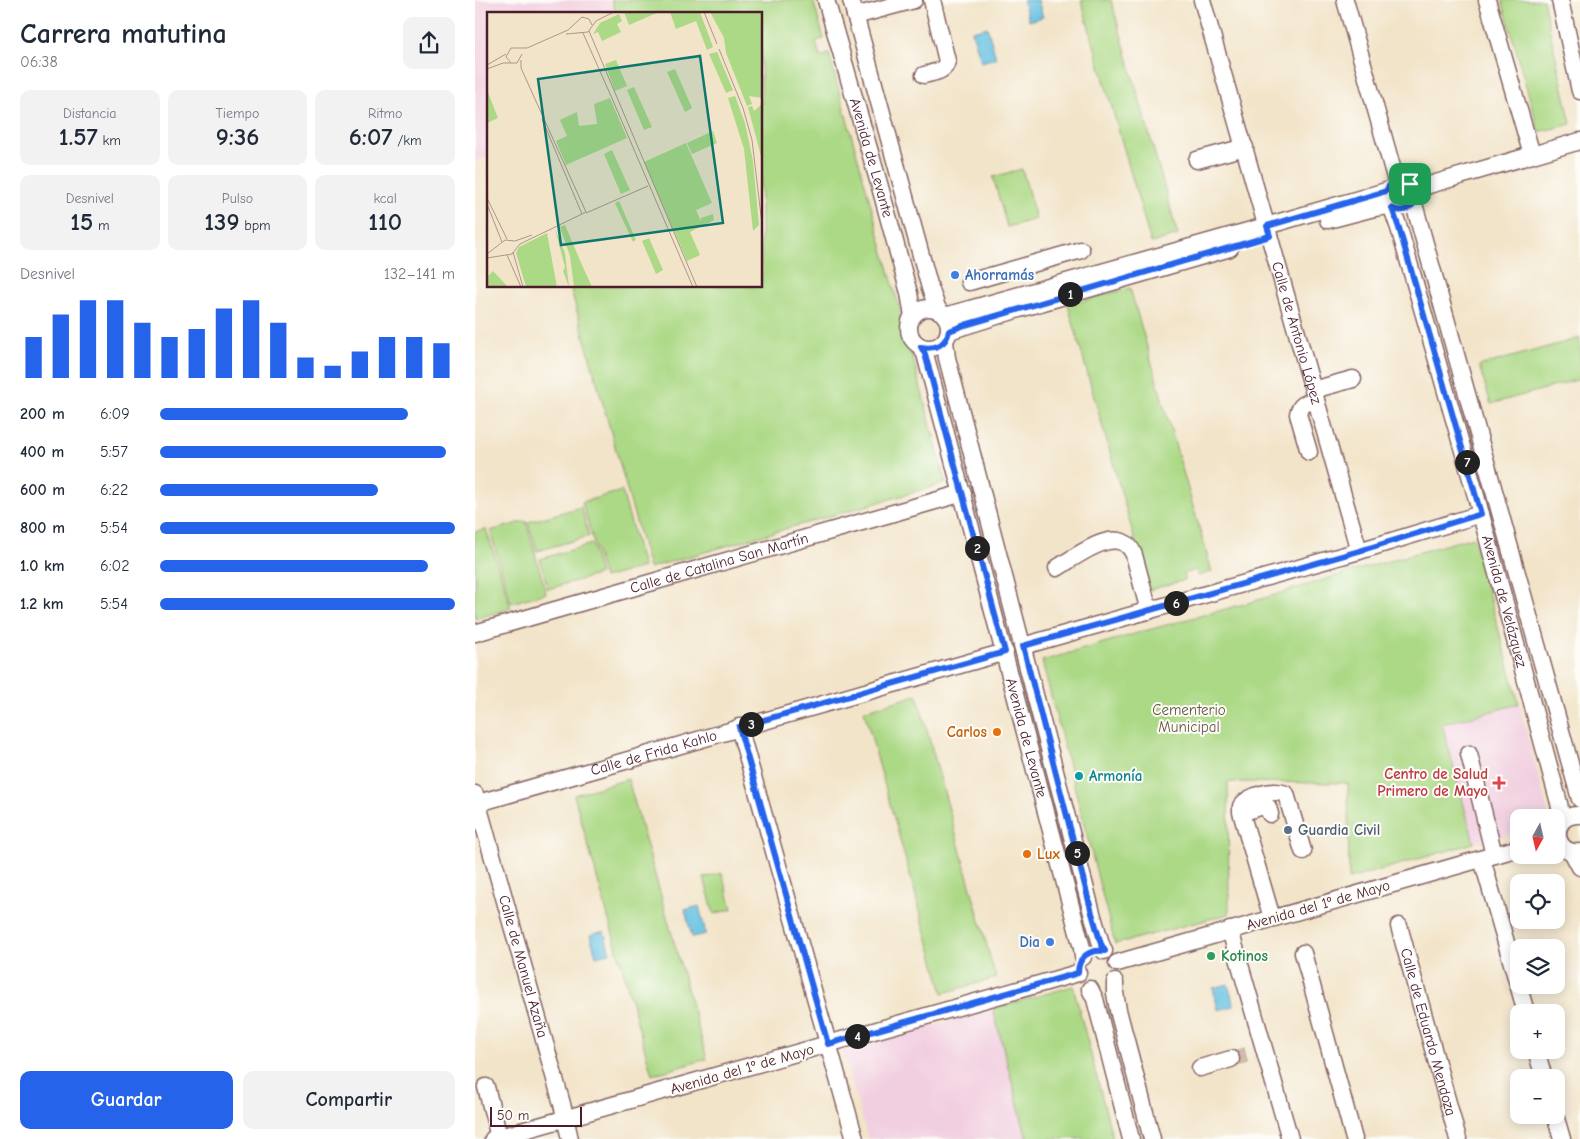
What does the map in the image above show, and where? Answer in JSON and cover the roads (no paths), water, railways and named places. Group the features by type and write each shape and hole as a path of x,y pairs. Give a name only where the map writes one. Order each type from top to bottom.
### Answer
{"street":[{"name":"Avenida de Levante","path":"826,0 881,187 909,293 913,316"},
{"path":"853,8 914,0"},
{"path":"925,75 941,70 946,66 947,61 932,0"},
{"name":"Calle de Antonio López","path":"1202,0 1359,551"},
{"name":"Avenida de Velázquez","path":"1345,0 1399,228 1481,514 1560,809"},
{"path":"1487,0 1532,154"},
{"path":"1560,0 1580,92"},
{"name":"Avenida de Levante","path":"853,8 929,288 944,325 947,358 1092,913 1101,944 1105,951"},
{"path":"1391,197 1396,211 1405,210 1415,197 1532,154 1580,141"},
{"path":"1197,160 1245,147"},
{"path":"944,325 1015,295 1269,231 1391,197 1406,181 1413,187 1415,197"},
{"name":"Avenida de Velázquez","path":"1415,197 1580,799"},
{"path":"944,325 1010,312 1269,231"},
{"path":"969,282 1081,250"},
{"path":"1008,271 1015,295"},
{"path":"925,308 944,325 938,346 930,348 921,347 913,340 909,330 913,316 925,308"},
{"name":"Avenida de Levante","path":"921,347 925,354 963,493 1083,957"},
{"path":"1309,452 1298,414 1299,408 1314,395 1353,379"},
{"name":"Calle de Catalina San Martín","path":"475,633 963,493"},
{"path":"1023,646 1359,551 1481,514"},
{"path":"1057,568 1101,543 1113,540 1123,541 1131,548 1134,555 1149,611"},
{"name":"Calle de Frida Kahlo","path":"476,800 1005,652"},
{"path":"739,727 855,1139"},
{"path":"1469,754 1488,857 1524,1004"},
{"path":"1272,918 1241,812 1241,806 1245,800 1275,791 1286,794 1303,851"},
{"name":"Calle de Manuel Azaña","path":"476,800 566,1118 570,1139"},
{"path":"1241,812 1263,806 1268,807 1270,814"},
{"path":"1565,819 1570,816 1580,815"},
{"name":"Avenida del 1º de Mayo","path":"1117,963 1510,851"},
{"path":"1576,852 1580,867"},
{"name":"Calle de Eduardo Mendoza","path":"1399,926 1459,1139"},
{"path":"1230,930 1258,1052 1290,1139"},
{"path":"1093,951 1105,951 1117,963 1119,972 1111,987 1104,990 1090,989 1081,983 1078,973 1079,964 1083,957 1093,951"},
{"path":"1303,953 1354,1139"},
{"name":"Avenida del 1º de Mayo","path":"496,1138 1078,973"},
{"path":"1115,982 1118,1010 1152,1139"},
{"path":"1090,989 1095,999 1131,1139"},
{"path":"1200,1068 1231,1059"},
{"path":"486,1087 496,1138"},
{"path":"1558,1124 1562,1139"}],"water":[{"path":"1023,0 1038,0 1043,17 1029,21"},
{"path":"987,27 996,58 981,62 972,31"},
{"path":"699,906 706,934 692,937 685,910"},
{"path":"604,931 610,953 596,956 590,935"},
{"path":"1228,984 1234,1006 1218,1010 1213,988"}],"tunnel":[{"path":"1231,1059 1251,1054"}],"place":[{"name":"Ahorramás","path":"955,275"},
{"name":"Carlos","path":"997,732"},
{"name":"Armonía","path":"1079,776"},
{"name":"Centro de Salud Primero de Mayo","path":"1499,783"},
{"name":"Guardia Civil","path":"1288,830"},
{"name":"Lux","path":"1027,854"},
{"name":"Dia","path":"1050,942"},
{"name":"Kotinos","path":"1211,956"}],"park label":[{"name":"Cementerio Municipal","path":"1189,718"}]}
